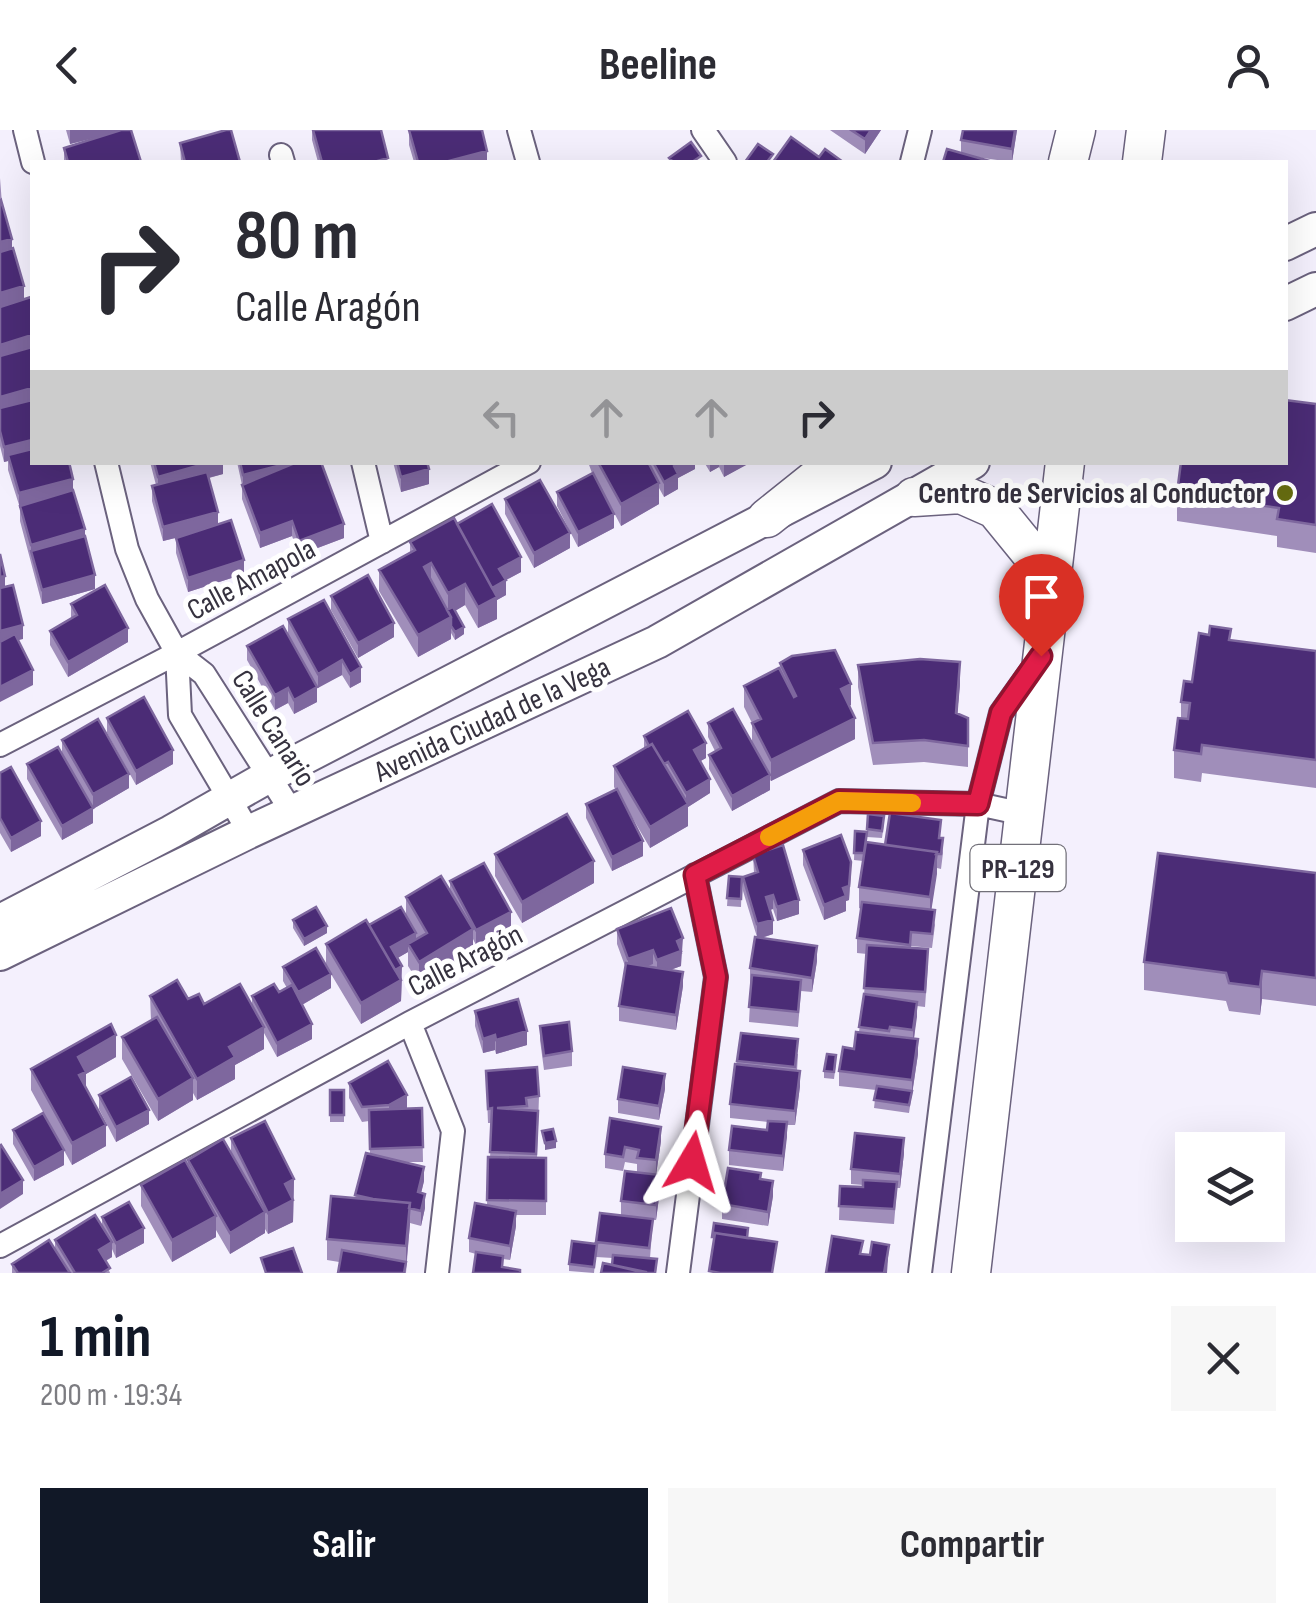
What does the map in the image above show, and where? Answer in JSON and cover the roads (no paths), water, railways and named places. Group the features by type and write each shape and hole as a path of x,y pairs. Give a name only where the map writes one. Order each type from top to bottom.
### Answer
{"main road":[{"path":"1068,160 1076,130"},
{"path":"1085,160 1089,130"},
{"path":"1142,160 1146,130"},
{"path":"767,518 833,465"},
{"name":"PR-129","path":"972,1273 1065,465"},
{"path":"914,497 960,494 995,509 1052,579"}],"street":[{"path":"25,130 32,160"},
{"path":"519,130 527,160"},
{"path":"703,130 724,160"},
{"path":"912,160 920,130"},
{"path":"1288,243 1316,229"},
{"path":"1288,303 1316,289"},
{"name":"Calle Canario","path":"107,465 128,549 146,599 177,653 204,674 292,812"},
{"path":"363,465 382,542"},
{"name":"Calle Amapola","path":"0,745 523,465"},
{"name":"Avenida Ciudad de la Vega","path":"0,921 172,832 268,776 869,465"},
{"name":"Avenida Ciudad de la Vega","path":"0,954 248,832 657,642 968,465"},
{"path":"177,653 180,715 248,832"},
{"path":"920,1273 978,804 1001,713 1041,656"},
{"name":"Calle Aragón","path":"0,1246 410,1023 839,801 978,804 1024,814"},
{"path":"678,1273 716,977 695,875"},
{"path":"410,1023 452,1131 437,1273"}],"place":[{"name":"Centro de Servicios al Conductor","path":"1285,493"}]}
